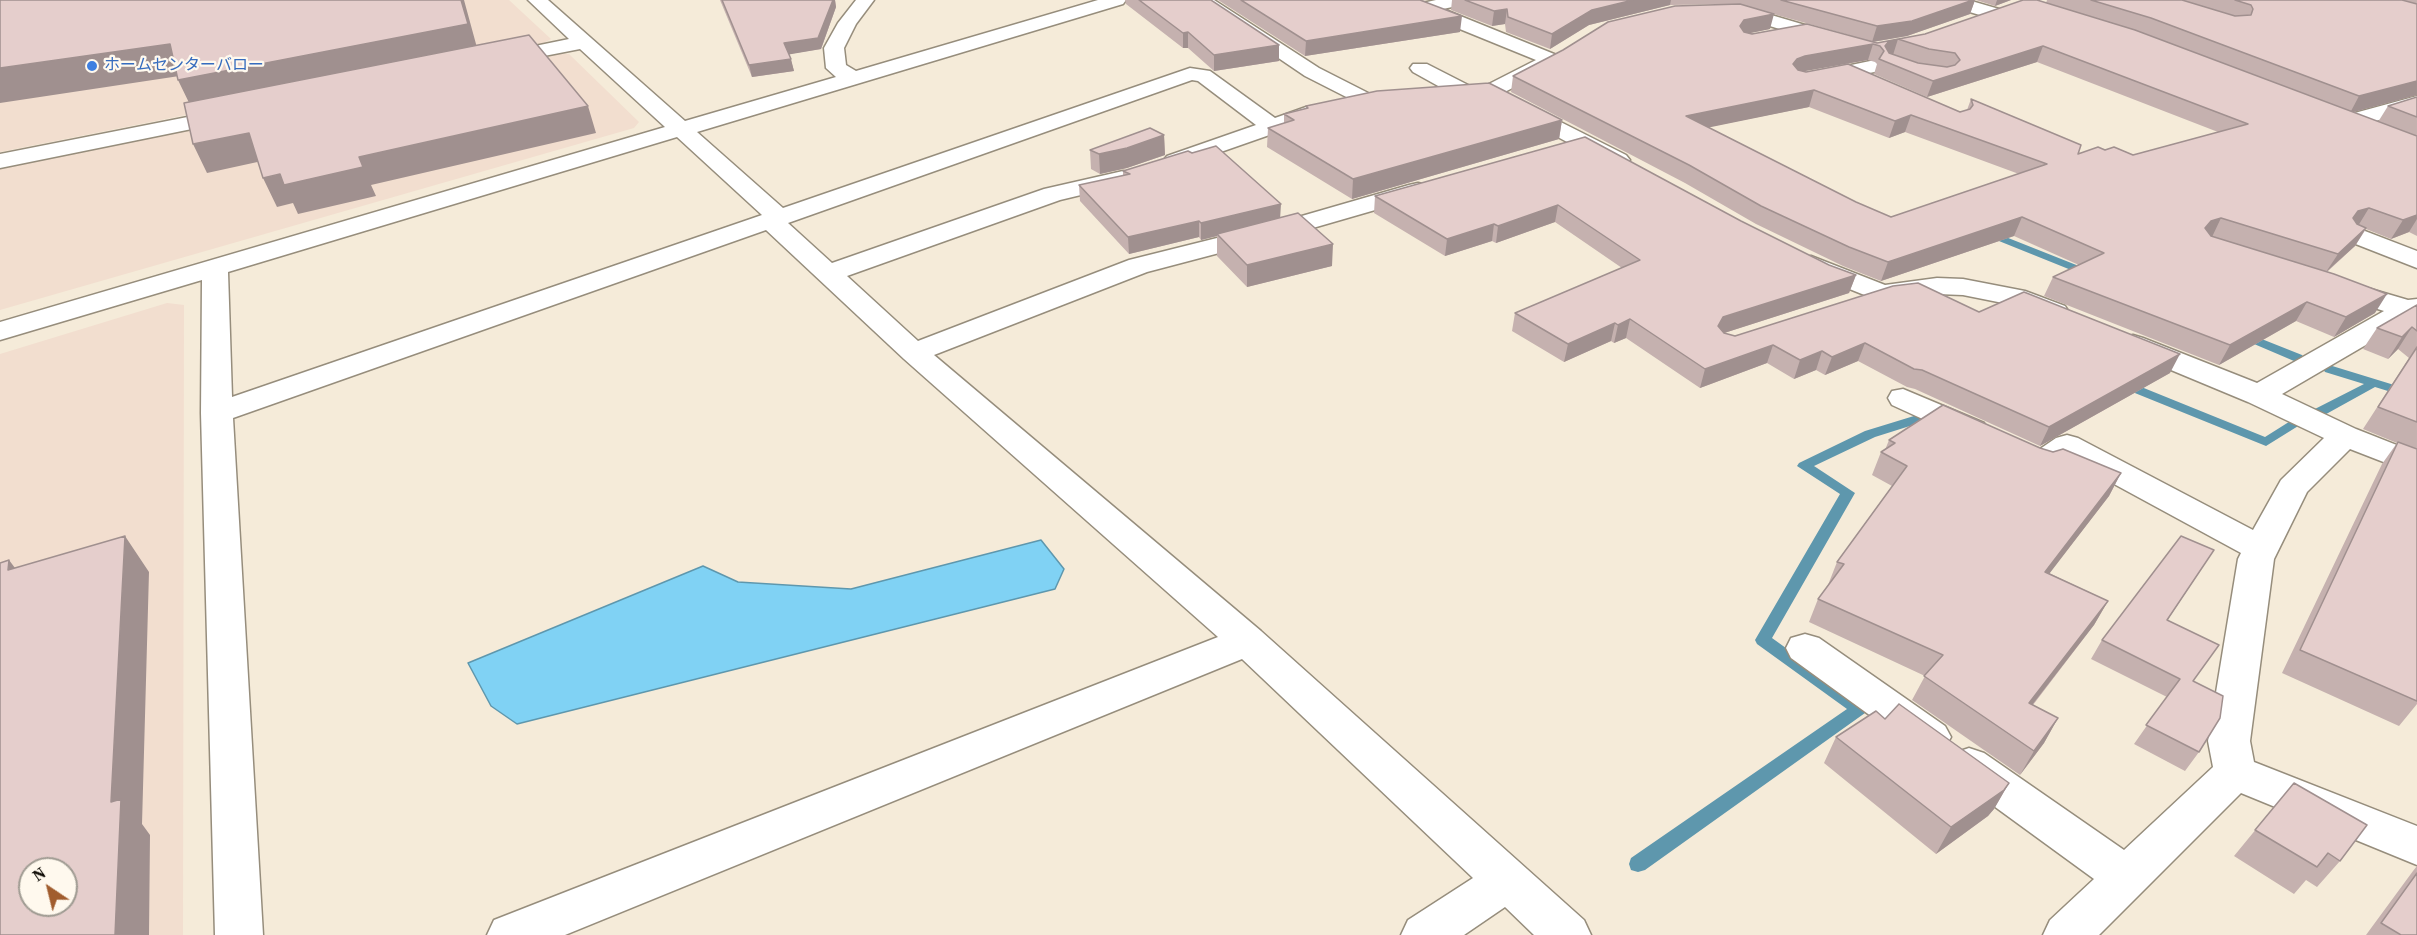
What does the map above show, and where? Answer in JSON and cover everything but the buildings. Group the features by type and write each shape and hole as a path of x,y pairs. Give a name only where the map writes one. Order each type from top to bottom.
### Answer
{"street":[{"path":"537,0 681,129 775,219 828,274 914,353 1247,642 1567,935"},
{"path":"853,78 836,68 834,48 848,23 866,0"},
{"path":"1048,0 1076,12"},
{"path":"0,331 1117,0"},
{"path":"828,274 1053,194 1151,169 1314,112 1382,101 1311,72 1202,0"},
{"path":"1460,0 1424,8 1552,60"},
{"path":"1949,0 1993,13"},
{"path":"1716,12 1754,3 1805,32 1872,50 1901,66 1801,80"},
{"path":"1963,24 2013,7"},
{"path":"1759,39 1805,32"},
{"path":"473,64 584,42"},
{"path":"1872,50 1903,45"},
{"path":"1436,97 1479,93 1552,60 1570,48"},
{"path":"1420,68 1584,142 1645,174"},
{"path":"1846,72 1881,88"},
{"path":"217,413 1191,74 1203,75 1274,126"},
{"path":"2377,133 2338,118 2417,102"},
{"path":"0,161 254,109"},
{"path":"1550,152 1584,142"},
{"path":"914,353 1138,266 1290,227 1437,184"},
{"path":"2357,236 2417,260"},
{"path":"1785,250 1833,274 1882,294"},
{"path":"215,267 217,413 239,935"},
{"path":"2320,282 2412,308"},
{"path":"1849,305 1882,294 1928,287 1963,287 2015,297 2074,320"},
{"path":"2259,395 2412,308"},
{"path":"2106,333 2259,395 2345,436 2417,465"},
{"path":"1903,398 2042,462 2067,446 2261,549"},
{"path":"2235,772 2229,741 2256,559 2293,487 2345,436"},
{"path":"511,935 1247,642"},
{"path":"1805,648 2127,877"},
{"path":"2235,772 2417,846"},
{"path":"2067,935 2235,772"},
{"path":"1425,935 1508,880"}],"shaded area":[{"path":"134,0 509,0 551,39 542,44 0,152 0,18"},
{"path":"552,53 569,54 639,122 634,128 0,310 0,167"},
{"path":"167,303 184,305 183,935 0,935 0,354"}],"water":[{"path":"1041,540 1064,569 1055,589 517,724 491,706 468,663 703,566 738,582 851,589"}],"waterway":[{"path":"1988,233 2090,274"},
{"path":"2244,336 2298,358"},
{"path":"2329,369 2417,396"},
{"path":"2314,415 2374,383"},
{"path":"2124,384 2266,442 2297,423"},
{"path":"1638,864 1859,709 1763,640 1848,493 1804,466 1870,434 1927,416"}],"place":[{"name":"ホームセンターバロー","path":"92,66"}]}
